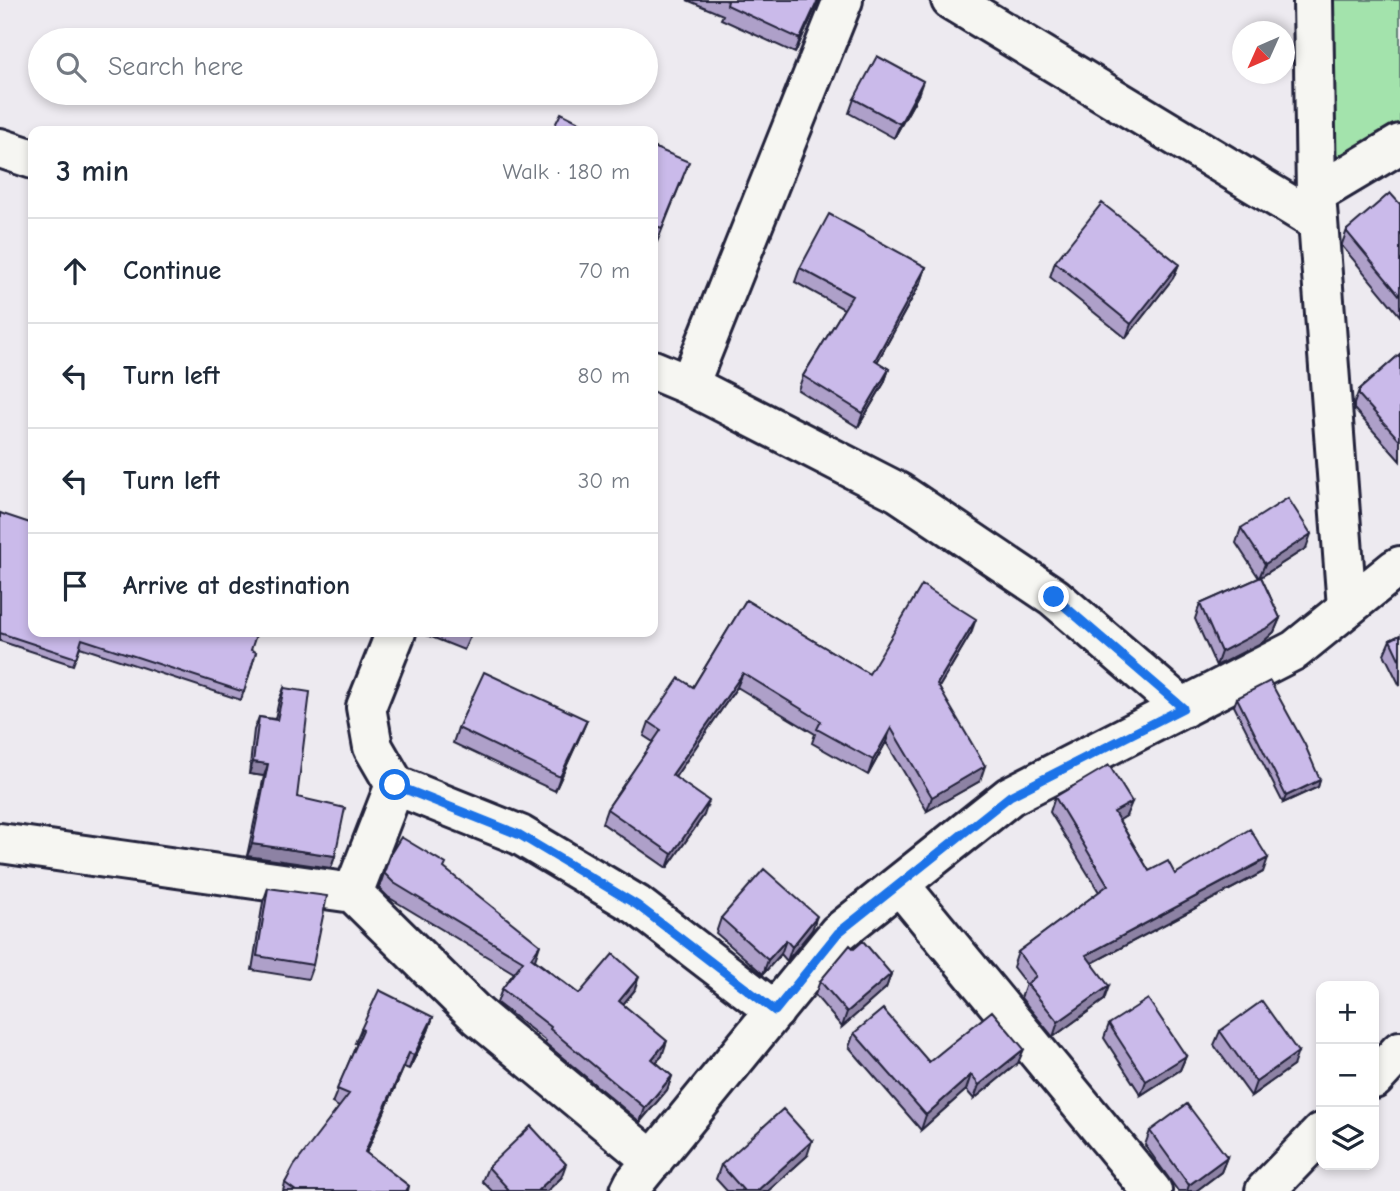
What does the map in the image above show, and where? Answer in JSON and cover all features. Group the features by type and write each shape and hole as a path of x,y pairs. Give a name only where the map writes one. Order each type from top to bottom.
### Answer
{"street":[{"path":"689,385 843,0"},
{"path":"951,0 1317,208"},
{"path":"1314,0 1317,208 1348,607"},
{"path":"1317,208 1400,144"},
{"path":"0,148 28,157"},
{"path":"658,372 689,385 898,492 1054,597 1183,708"},
{"path":"630,1191 838,933 1010,796 1295,650 1400,566"},
{"path":"394,637 366,706 373,747 395,785 520,835 637,905 775,1011"},
{"path":"353,893 395,785"},
{"path":"0,843 353,893 478,1016 653,1161"},
{"path":"900,885 1152,1191"},
{"path":"1379,1074 1400,1051"},
{"path":"1265,1191 1316,1138"}],"green space":[{"path":"1313,0 1400,0 1400,144 1316,194"}],"building":[{"path":"725,0 818,0 800,39 727,5 728,1"},
{"path":"877,56 923,81 900,124 854,99"},
{"path":"561,113 587,126 554,126"},
{"path":"658,149 689,162 662,228 658,227"},
{"path":"1390,193 1400,204 1400,296 1347,232"},
{"path":"1102,203 1179,264 1131,324 1055,262"},
{"path":"829,214 926,267 875,360 889,369 863,413 803,376 852,296 800,268"},
{"path":"1400,354 1400,441 1359,395 1359,390"},
{"path":"1288,498 1311,534 1265,564 1241,528"},
{"path":"0,513 28,522 28,637 255,637 251,650 256,652 244,692 82,639 76,658 0,633"},
{"path":"1261,577 1280,618 1269,627 1221,652 1200,604"},
{"path":"922,585 976,619 937,684 985,766 932,797 891,728 873,760 817,729 821,721 743,673 672,775 709,801 672,854 607,809 661,730 649,722 679,678 693,687 746,600 869,674"},
{"path":"1400,635 1400,661 1390,640"},
{"path":"484,672 587,720 560,777 458,728"},
{"path":"1270,681 1305,745 1320,780 1286,796 1237,698"},
{"path":"284,688 310,692 297,797 345,808 335,856 252,844 268,764 253,762 259,717 277,720"},
{"path":"1109,765 1132,802 1114,812 1149,871 1168,861 1175,874 1250,829 1268,858 1086,955 1109,986 1058,1022 1027,984 1036,976 1018,952 1108,885 1055,797"},
{"path":"401,837 446,864 444,868 540,945 531,958 579,994 613,954 639,977 619,1001 667,1041 652,1059 672,1076 645,1108 550,1029 551,1027 502,989 523,961 394,883 384,873 391,853"},
{"path":"764,869 817,916 792,947 786,940 768,960 721,918"},
{"path":"268,888 327,896 313,965 257,956"},
{"path":"863,941 891,974 847,1012 820,981 850,945 854,949"},
{"path":"379,990 433,1017 414,1055 409,1053 365,1152 409,1186 406,1191 296,1191 285,1183 294,1166 349,1094 337,1089"},
{"path":"1148,999 1186,1056 1146,1081 1109,1024"},
{"path":"1262,1001 1298,1052 1256,1082 1220,1031"},
{"path":"883,1009 929,1062 992,1011 1024,1049 979,1085 971,1075 926,1115 854,1033"},
{"path":"1187,1104 1227,1157 1189,1185 1150,1131"},
{"path":"783,1109 812,1141 757,1191 744,1191 721,1165"},
{"path":"531,1126 566,1164 537,1191 510,1191 488,1167"}],"route":[{"path":"395,785 520,835 637,905 775,1011 838,933 1010,796 1183,708 1054,597"}]}
